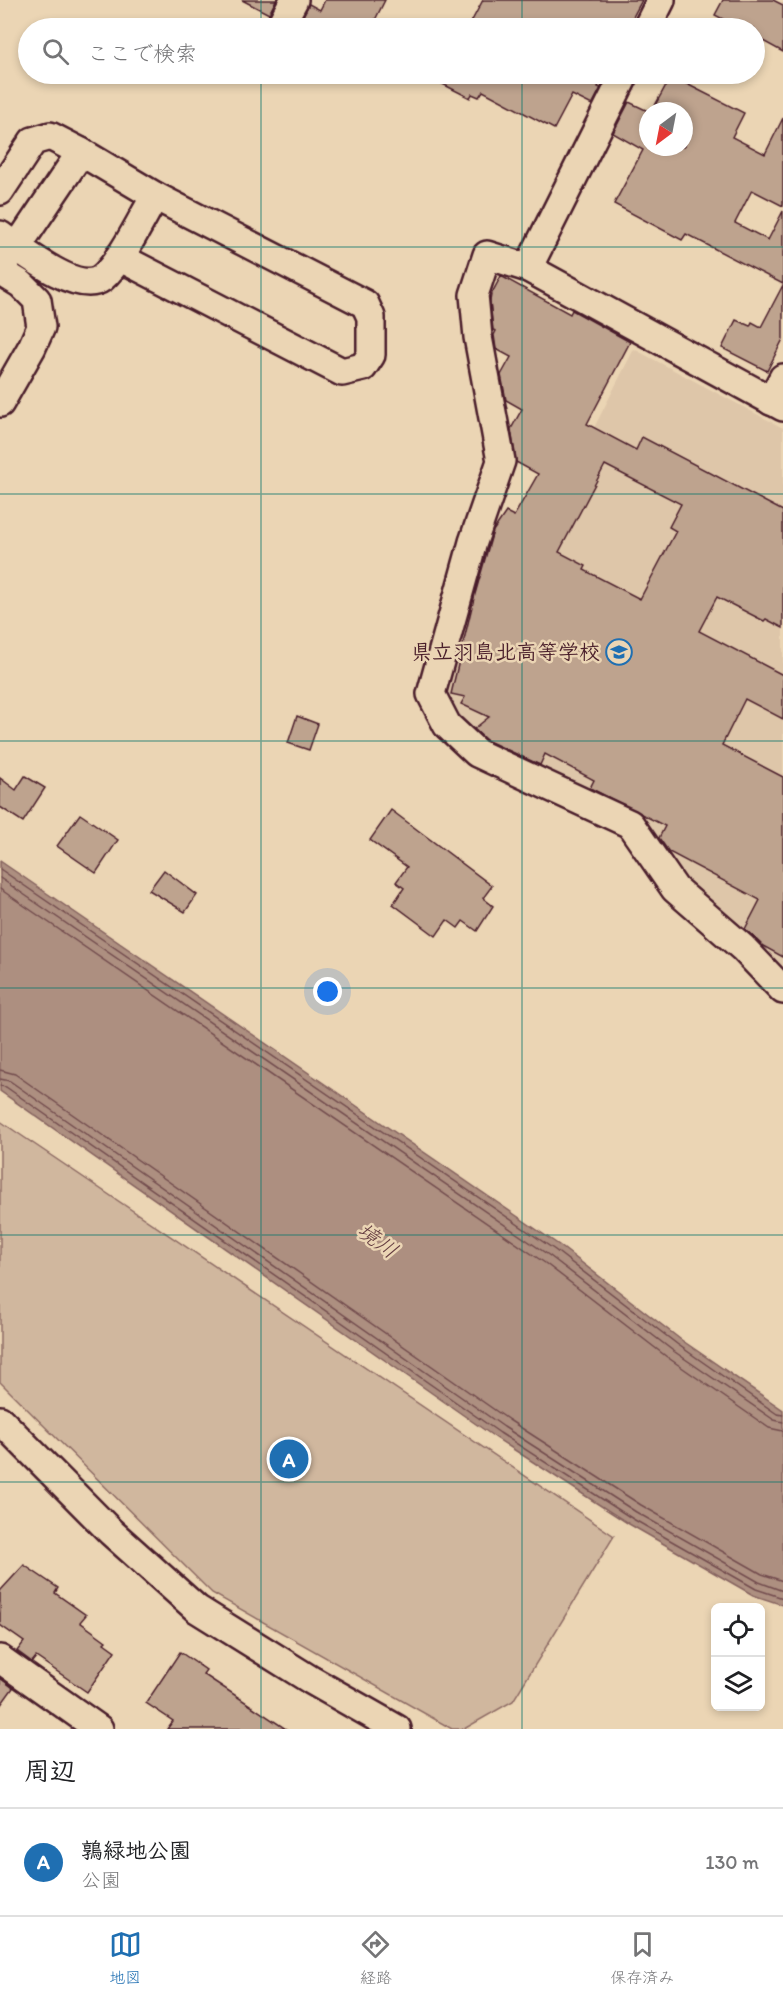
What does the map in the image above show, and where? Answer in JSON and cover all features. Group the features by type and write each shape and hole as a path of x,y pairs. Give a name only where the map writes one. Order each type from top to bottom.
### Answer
{"street":[{"path":"284,18 294,0"},
{"path":"652,18 661,0"},
{"path":"528,268 620,84"},
{"path":"0,191 33,141 50,136 155,196 365,304 371,317 371,355 363,367 342,372 119,257"},
{"path":"0,403 41,327 37,300 21,284 0,269 8,241 81,152"},
{"path":"8,241 56,272 85,283 101,279 119,257 155,196"},
{"path":"779,395 528,268 487,255 474,295 478,338 501,461 473,542 431,694 447,724 477,753 630,824 675,889 743,948 783,990"},
{"path":"0,1420 111,1532 197,1609 397,1729"},
{"path":"0,1659 99,1729"},
{"path":"350,1702 371,1729"}],"shaded area":[{"name":"県立羽島北高等学校","path":"634,349 783,428 783,978 722,911 675,882 634,822 580,784 484,745 462,724 446,696 466,591 502,609"},
{"path":"0,1121 614,1536 513,1701 464,1729 452,1729 212,1593 0,1382"}],"water":[{"name":"境川","path":"0,861 559,1245 680,1339 783,1410 783,1605 753,1595 629,1524 496,1438 0,1091"}],"building":[{"path":"242,0 276,0 269,14"},
{"path":"325,0 385,0 376,18 302,18 309,4 320,10"},
{"path":"483,0 642,0 632,18 473,18"},
{"path":"723,0 773,0 783,5 783,52 765,42 765,18 721,18 715,15"},
{"path":"443,84 599,84 598,87 601,88 592,105 572,95 554,129 483,91 479,97 472,94 470,98"},
{"path":"667,84 687,84 744,113 732,137 765,154 783,118 783,206 752,190 735,223 768,240 783,211 783,284 686,234 682,240 614,204 640,156 693,156 693,102 657,102"},
{"path":"629,102 639,107 639,148 613,133"},
{"name":"県立羽島北高等学校","path":"501,276 570,314 572,310 630,342 587,424 636,450 642,437 783,511 783,628 717,597 699,631 783,675 783,719 745,699 722,745 783,777 783,957 763,946 745,929 760,900 669,852 659,838 665,826 590,788 594,780 545,754 540,765 486,740 474,729 489,717 461,704 465,697 451,694 493,531 506,512 514,516 538,474 516,462 511,429 522,409 506,400 501,375 511,357 496,349 491,295","holes":["605,465 681,504 669,527 676,531 640,599 584,570 586,566 559,552"]},
{"path":"783,285 783,339 767,371 722,348 736,320 750,326 752,322 761,327"},
{"path":"297,716 318,724 309,750 288,743"},
{"path":"25,776 45,788 23,822 0,807 0,778 16,790"},
{"path":"391,810 492,886 483,898 493,906 477,931 463,921 458,928 447,920 436,936 393,904 404,888 396,882 407,867 370,840"},
{"path":"80,814 118,840 96,873 57,846"},
{"path":"164,870 197,895 185,912 149,890"},
{"path":"24,1565 58,1588 55,1593 86,1615 80,1622 106,1641 104,1643 115,1651 87,1692 36,1657 32,1662 17,1651 24,1642 0,1625 0,1591"},
{"path":"180,1652 206,1670 203,1674 286,1729 167,1729 173,1721 146,1703"},
{"path":"0,1678 13,1688 0,1706"}],"place":[{"name":"県立羽島北高等学校","path":"619,652"},
{"name":"鶉緑地公園","path":"289,1459"}]}
